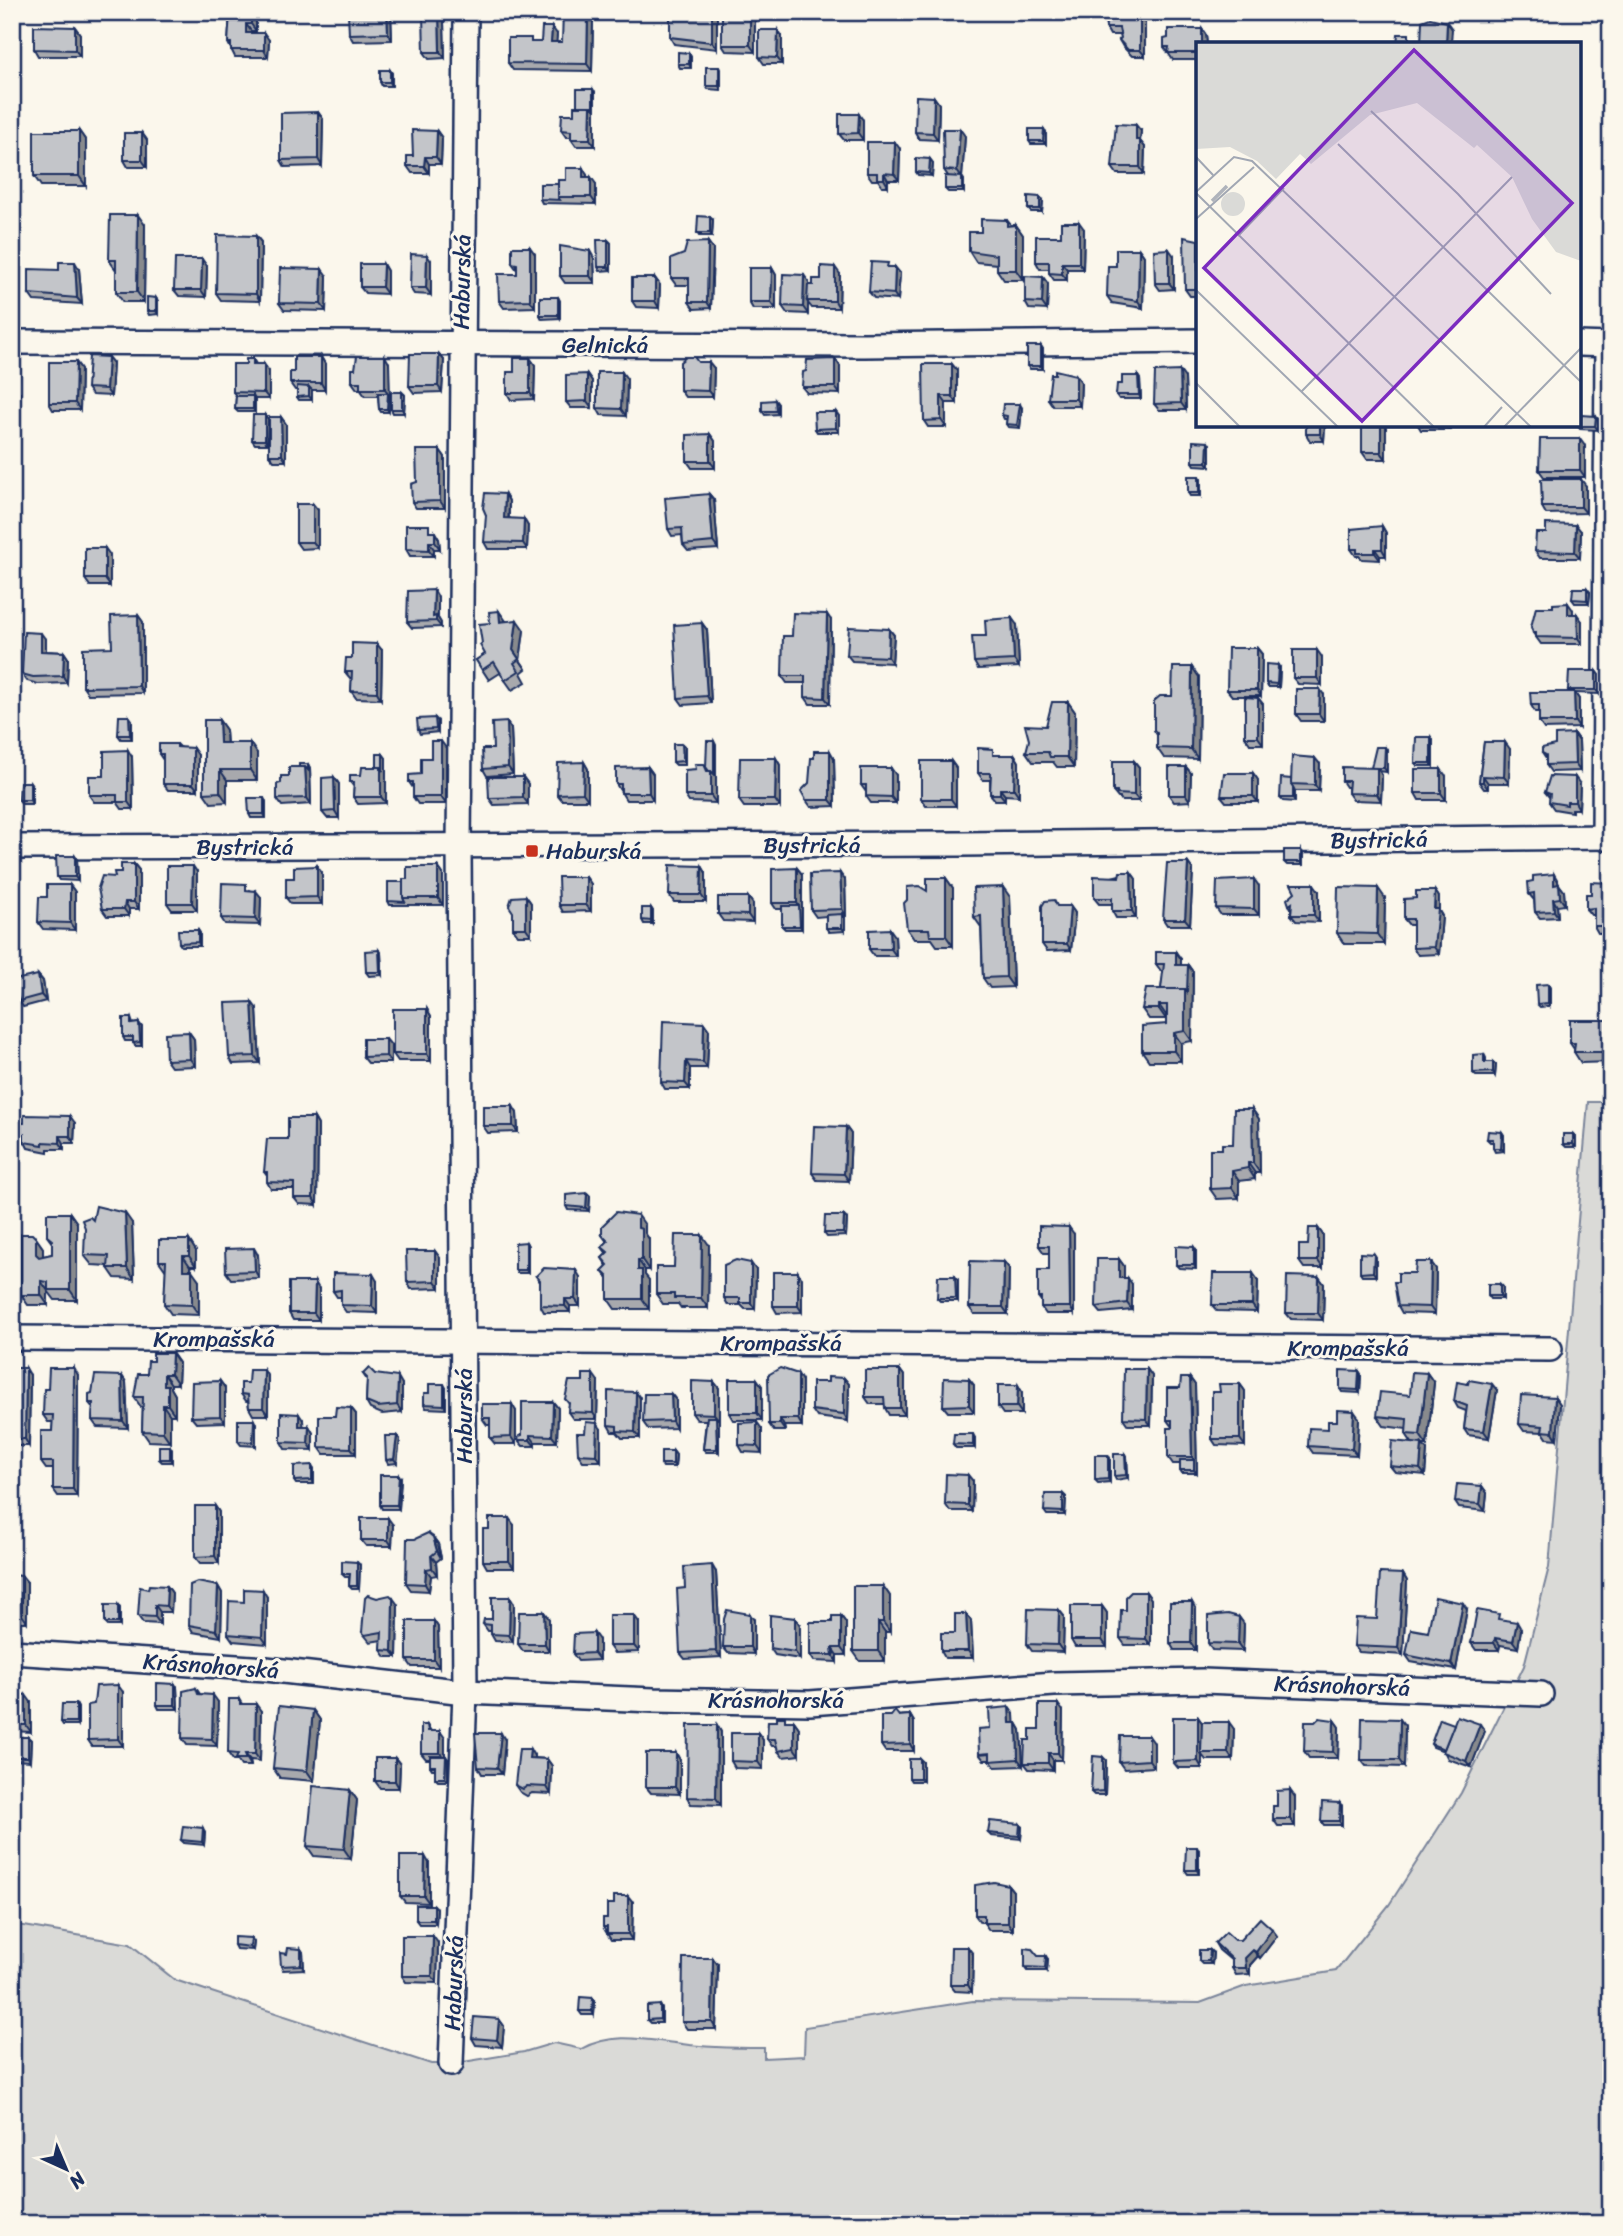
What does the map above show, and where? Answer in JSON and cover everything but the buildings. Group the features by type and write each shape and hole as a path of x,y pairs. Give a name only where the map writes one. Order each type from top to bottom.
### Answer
{"street":[{"name":"Haburská","path":"451,2064 465,1692 459,847 461,344 466,12"},
{"name":"Gelnická","path":"12,342 461,344 1196,341"},
{"path":"1581,344 1609,345 1607,837"},
{"name":"Bystrická","path":"12,846 459,847 1607,837"},
{"name":"Krompašská","path":"12,1338 1550,1349"},
{"name":"Krásnohorská","path":"12,1652 266,1670 465,1692 810,1703 1054,1684 1203,1681 1541,1694"}],"shaded area":[{"path":"1588,1102 1611,1102 1611,2224 12,2224 12,1924 130,1944 175,1980 431,2064 451,2064 524,2052 554,2043 581,2049 593,2043 618,2038 712,2047 764,2048 764,2058 804,2056 805,2027 973,2001 1200,2003 1246,1986 1336,1971 1389,1905 1461,1793 1524,1666 1549,1567"}],"place":[{"name":"Haburská","path":"532,851"}]}
